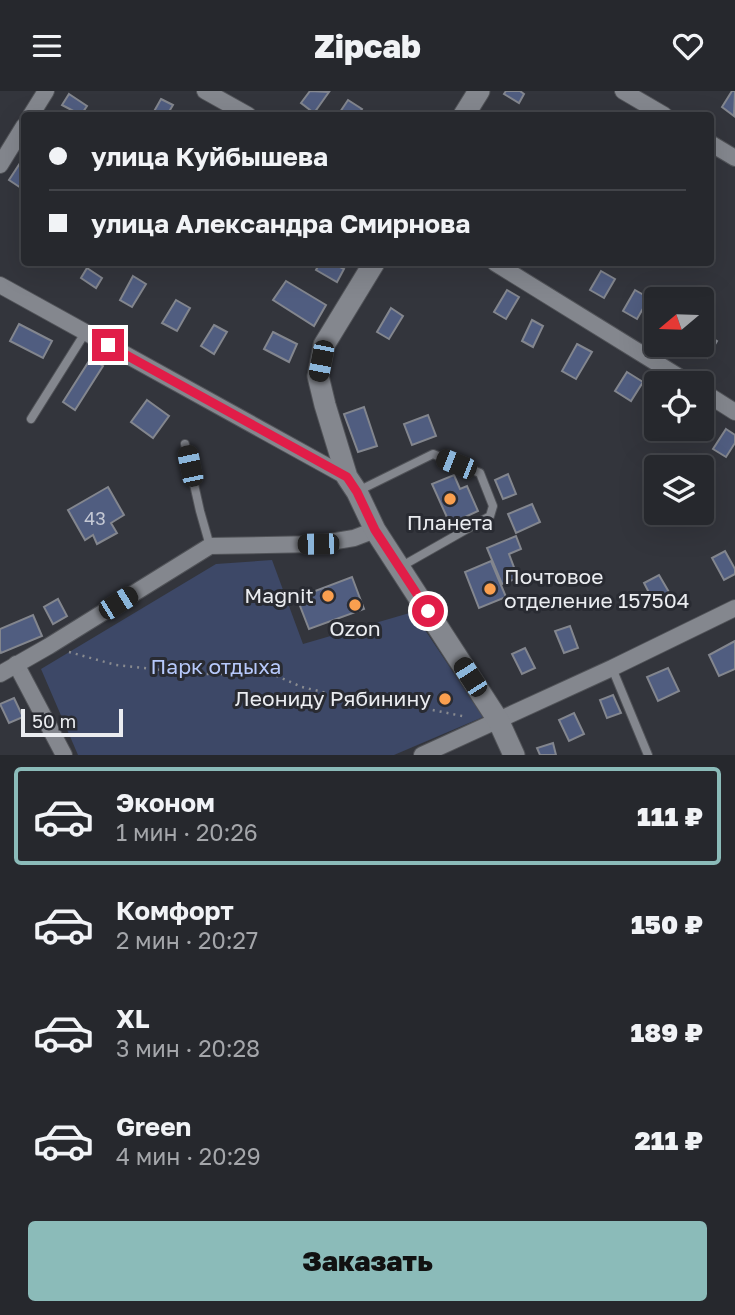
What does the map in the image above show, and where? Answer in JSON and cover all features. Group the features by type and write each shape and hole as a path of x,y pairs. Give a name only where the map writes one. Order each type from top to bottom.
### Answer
{"street":[{"path":"33,112 46,91"},
{"path":"205,91 243,112"},
{"path":"466,112 479,91"},
{"path":"623,91 659,112"},
{"path":"0,165 21,131"},
{"path":"714,145 735,157"},
{"path":"372,266 324,345 318,376 325,405 352,484 375,530 498,720 514,755"},
{"path":"500,266 670,371"},
{"path":"0,285 352,484"},
{"path":"714,399 735,412"},
{"path":"0,674 210,546 318,544 354,538 375,530"},
{"path":"422,755 612,669 735,608"},
{"path":"16,664 64,755"}],"lane":[{"path":"31,419 85,333"},
{"path":"185,444 210,546"},
{"path":"352,484 433,454 480,473 493,506 490,516 400,568"},
{"path":"612,669 649,755"}],"path":[{"path":"49,646 117,666 199,674 271,674 302,687 347,698 393,702 487,722 498,720"}],"green space":[{"name":"Парк отдыха","path":"272,560 303,644 413,612 483,717 394,755 78,755 41,669 216,564"}],"building":[{"path":"310,91 329,92 315,112 301,103"},
{"path":"506,91 520,91 524,94 519,103 504,94"},
{"path":"732,91 735,91 734,116 722,107"},
{"path":"69,94 87,106 83,112 75,112 62,105"},
{"path":"161,99 173,105 169,112 154,112"},
{"path":"348,100 362,109 360,112 340,112"},
{"path":"21,162 21,188 9,180"},
{"path":"318,266 338,266 344,269 337,282 316,270"},
{"path":"87,268 102,278 96,288 81,278"},
{"path":"601,271 615,279 604,298 590,290"},
{"path":"133,276 146,284 132,307 120,300"},
{"path":"286,281 326,305 314,326 273,300"},
{"path":"507,290 519,297 506,319 494,312"},
{"path":"635,290 644,295 644,307 637,319 623,311"},
{"path":"176,300 190,308 177,331 162,323"},
{"path":"391,308 403,316 389,339 377,332"},
{"path":"532,320 543,326 533,347 522,341"},
{"path":"19,324 52,341 43,358 10,341"},
{"path":"214,325 227,332 214,354 201,346"},
{"path":"273,332 297,344 289,362 264,349"},
{"path":"577,344 592,352 576,379 562,371"},
{"path":"91,358 103,366 75,410 63,402"},
{"path":"627,372 643,382 631,401 615,391"},
{"path":"147,400 169,416 153,438 131,422"},
{"path":"364,407 377,446 358,452 344,414"},
{"path":"428,415 436,436 412,445 404,424"},
{"path":"726,429 735,435 735,443 726,457 713,449"},
{"path":"508,474 516,494 503,499 495,480"},
{"path":"454,475 460,489 467,486 478,511 450,524 432,484"},
{"path":"108,487 124,515 111,523 117,533 97,544 93,535 85,540 68,510"},
{"path":"532,504 540,522 516,533 508,514"},
{"path":"516,536 521,549 509,554 518,578 502,584 487,548"},
{"path":"725,551 735,574 724,580 712,558"},
{"path":"491,561 506,597 479,608 465,572"},
{"path":"659,575 673,599 657,608 644,583"},
{"path":"352,577 364,609 309,629 295,593 308,588 310,593"},
{"path":"58,599 67,616 53,624 44,607"},
{"path":"33,615 42,636 1,653 0,629"},
{"path":"570,626 578,648 564,653 555,631"},
{"path":"735,641 735,669 719,676 709,655"},
{"path":"525,648 535,668 522,674 512,654"},
{"path":"668,668 679,691 658,701 647,677"},
{"path":"613,695 621,713 607,718 600,700"},
{"path":"14,698 23,717 9,723 0,704"},
{"path":"574,713 584,734 569,741 559,720"},
{"path":"553,743 556,755 540,755 537,748"}],"place":[{"name":"Планета","path":"450,499"},
{"name":"Почтовое отделение 157504","path":"490,589"},
{"name":"Magnit","path":"328,596"},
{"name":"Ozon","path":"355,605"},
{"name":"Леониду Рябинину","path":"445,699"}],"route":[{"path":"108,345 347,477 375,530 428,611"}]}
